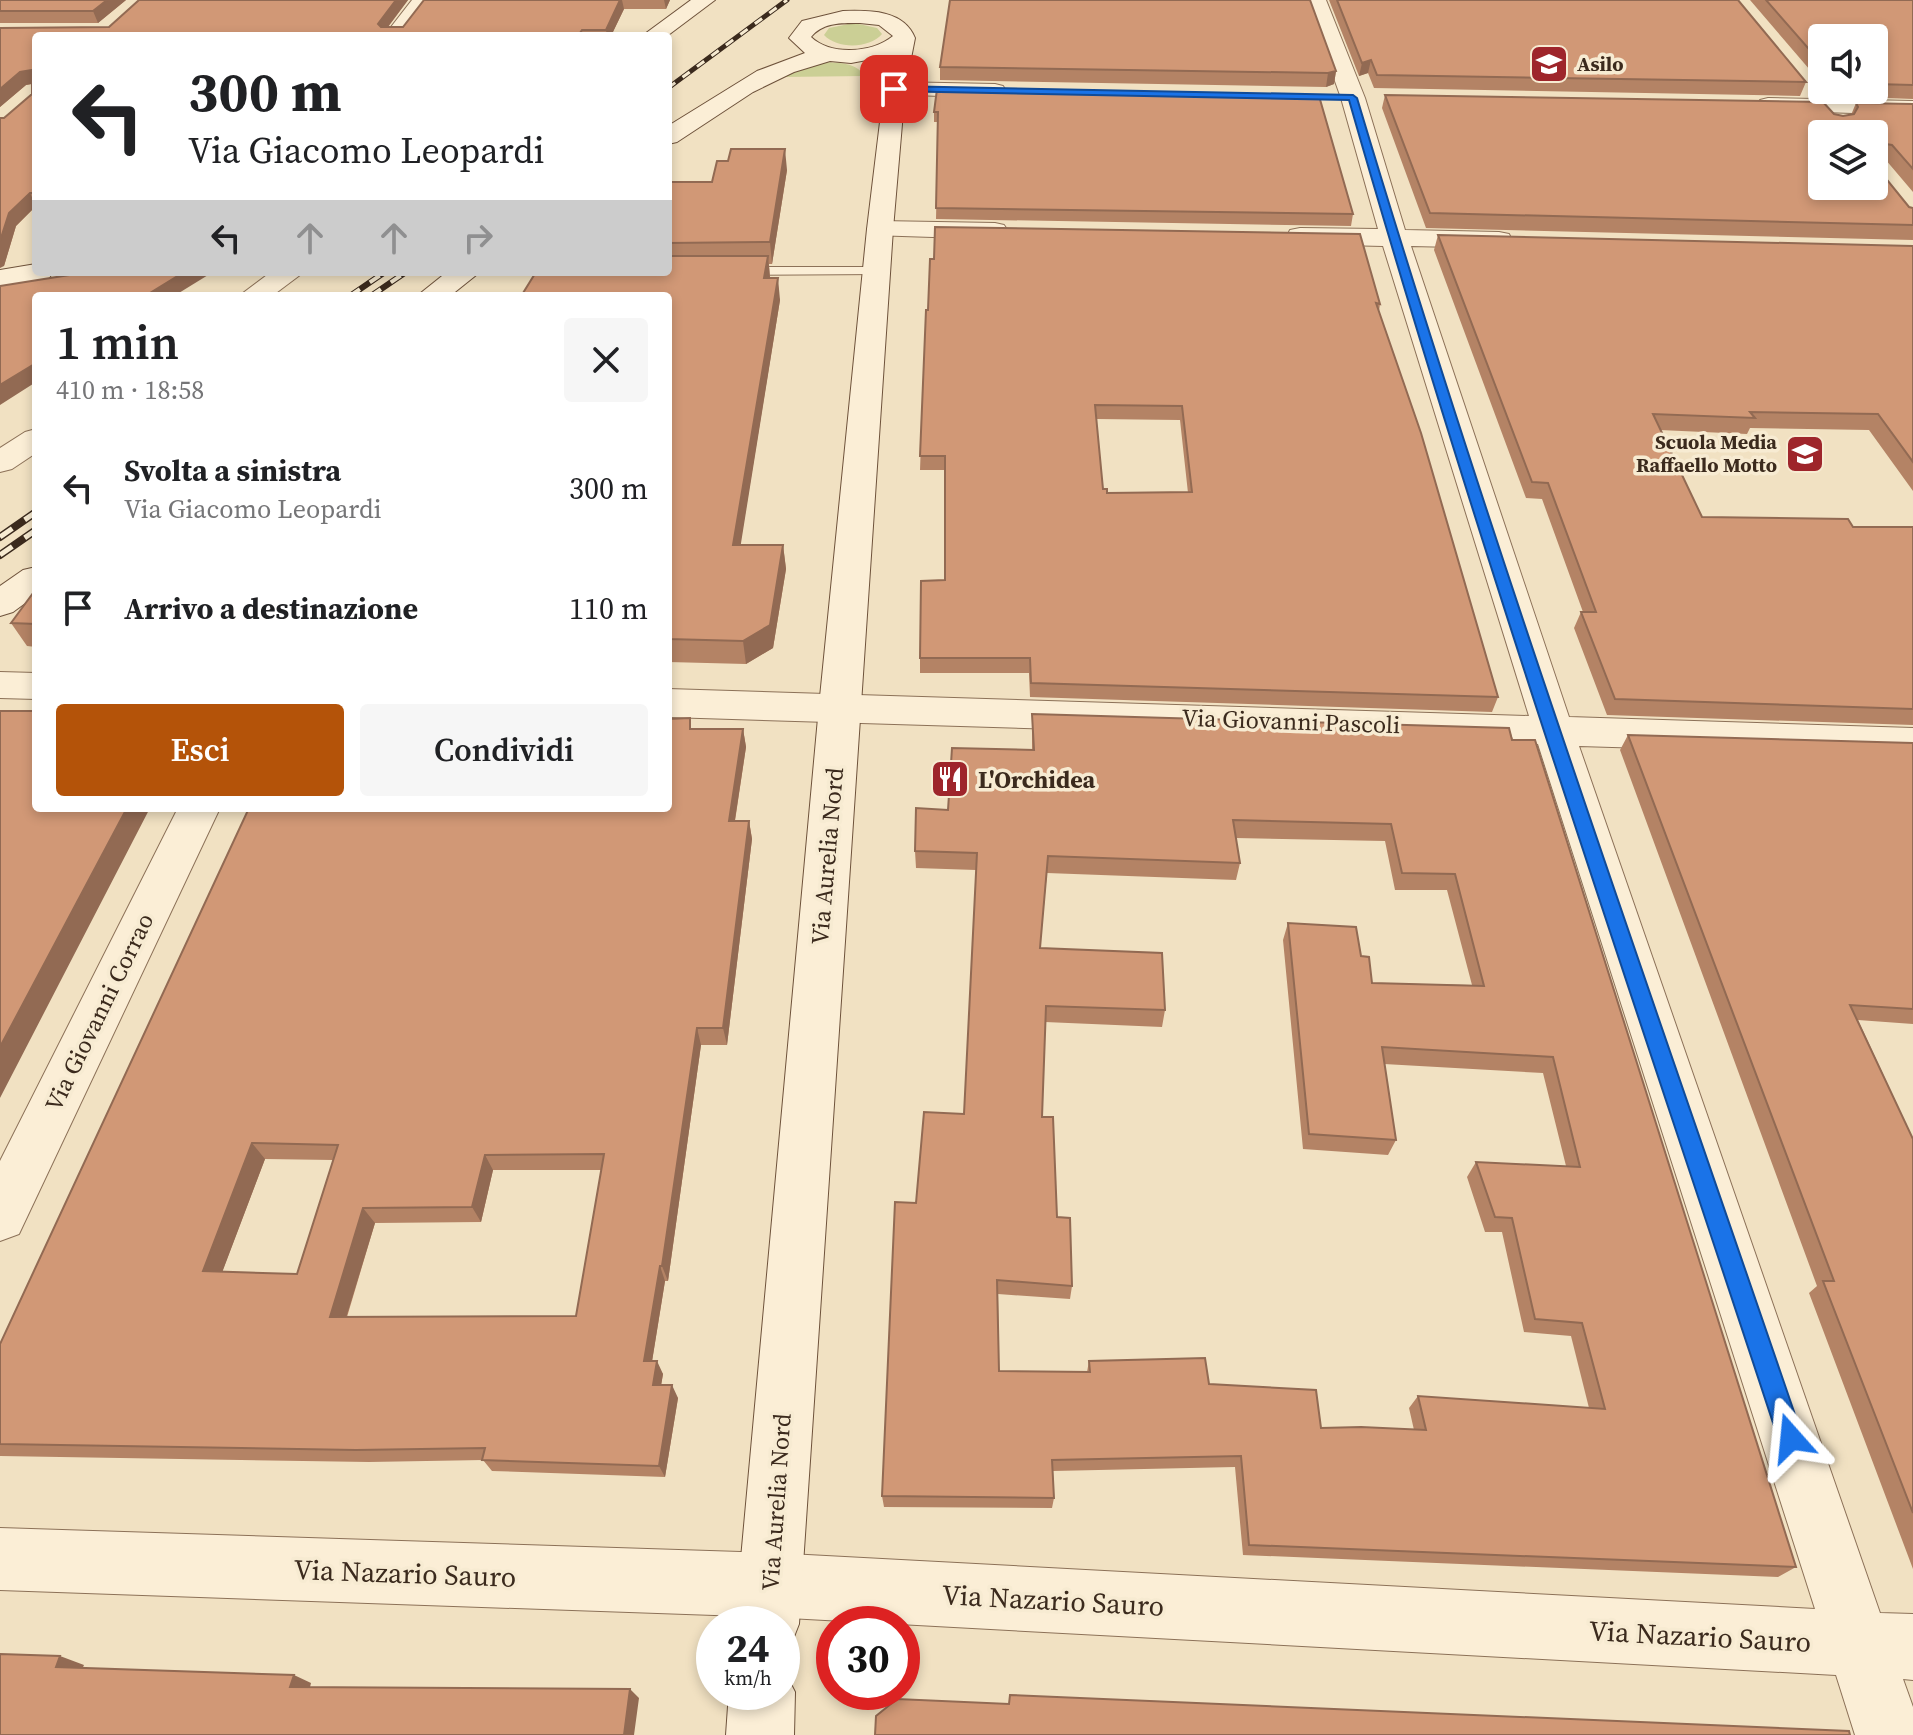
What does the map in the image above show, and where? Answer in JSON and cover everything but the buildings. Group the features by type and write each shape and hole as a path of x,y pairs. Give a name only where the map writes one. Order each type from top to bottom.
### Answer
{"street":[{"path":"398,32 423,0"},
{"path":"659,32 705,0"},
{"path":"747,85 800,38 808,26 832,18 862,0"},
{"path":"1316,0 1353,98 1394,237 1553,729 1886,1646 1889,1735"},
{"name":"Via Aurelia Nord","path":"768,1604 839,707 880,229 894,89 903,38 903,1"},
{"path":"800,38 809,48 830,54 853,55 883,51 903,38 895,24 886,20 832,18"},
{"path":"672,134 747,85 788,64 830,54"},
{"path":"853,55 872,66 894,89 1020,91"},
{"path":"1805,83 1836,120"},
{"path":"1746,105 1913,108"},
{"path":"880,229 1021,231"},
{"path":"1270,235 1525,241"},
{"path":"0,278 32,273"},
{"path":"259,292 284,276"},
{"path":"437,292 460,276"},
{"path":"0,462 32,442"},
{"path":"0,604 32,581"},
{"path":"0,685 32,686"},
{"name":"Via Giovanni Pascoli","path":"672,703 1913,742"},
{"name":"Via Giovanni Corrao","path":"0,1216 197,812"},
{"name":"Via Nazario Sauro","path":"0,1559 768,1604 1886,1646"},
{"path":"760,1735 761,1710"}],"lane":[{"path":"720,271 877,271"}],"green space":[{"path":"854,23 877,28 882,34 861,45 837,43 824,35 829,28"},
{"path":"823,62 852,66 865,76 781,77 799,66"}],"railway":[{"path":"672,85 787,0"},
{"path":"356,292 379,276"},
{"path":"377,292 400,276"},
{"path":"0,537 32,515"},
{"path":"0,555 32,533"}],"place":[{"name":"Asilo","path":"1549,64"},
{"name":"Scuola Media Raffaello Motto","path":"1805,454"},
{"name":"L'Orchidea","path":"950,779"}],"route":[{"path":"894,89 1353,98 1394,237 1553,729 1791,1438"}]}
